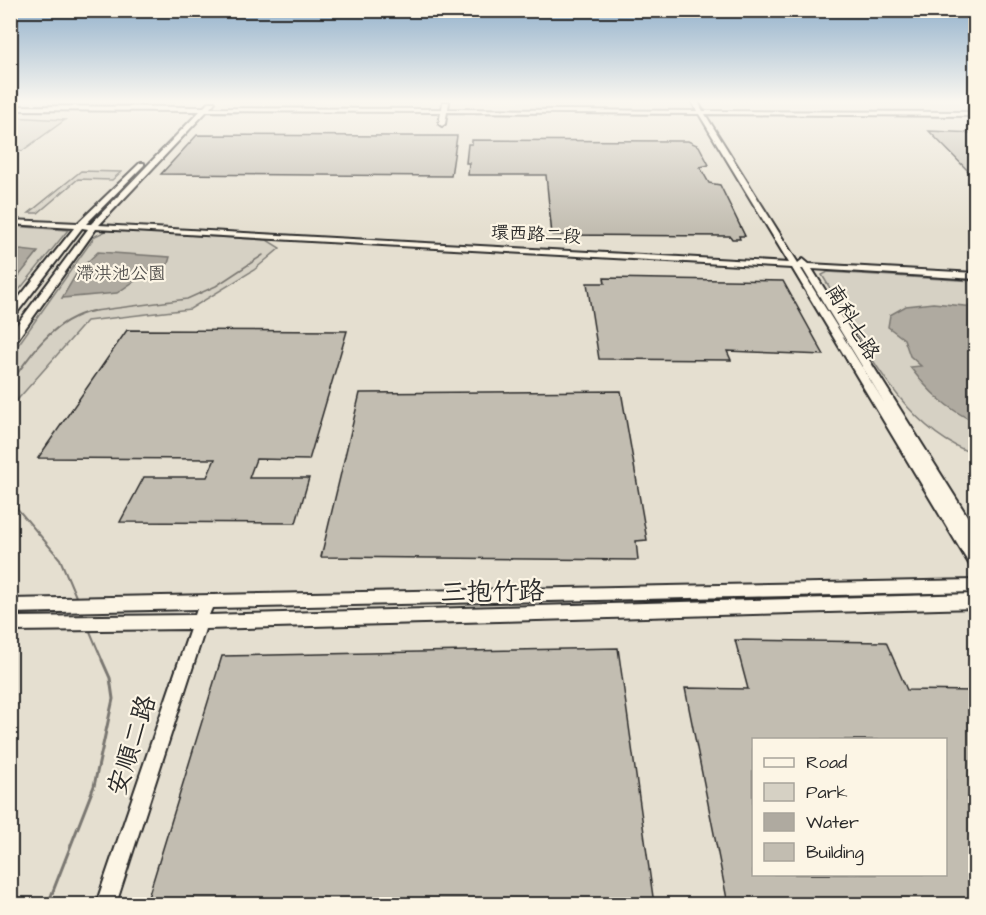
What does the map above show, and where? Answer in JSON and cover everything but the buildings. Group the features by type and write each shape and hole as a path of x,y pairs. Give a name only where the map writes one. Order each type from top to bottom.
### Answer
{"street":[{"path":"10,316 83,223 164,145"},
{"path":"10,342 96,224 168,145"},
{"name":"南科七路","path":"725,145 975,542"},
{"path":"10,217 83,223"},
{"path":"10,222 83,223"},
{"name":"環西路二段","path":"83,223 975,271"},
{"name":"南科七路","path":"800,263 975,563"},
{"name":"環西路二段","path":"800,263 975,276"},
{"name":"三抱竹路","path":"10,606 975,586"},
{"name":"三抱竹路","path":"10,624 199,622 975,601"},
{"name":"安順二路","path":"105,904 206,603"}],"shaded area":[{"path":"10,145 975,145 975,904 11,904"}],"green space":[{"path":"11,145 31,145 22,151 11,147"},
{"path":"81,171 121,172 112,180 78,179 38,213 29,213"},
{"name":"滯洪池公園","path":"11,226 68,230 11,300"},
{"name":"滯洪池公園","path":"108,230 267,240 280,248 254,270 190,309 87,321 11,407 11,355 95,236"},
{"path":"828,272 975,281 975,454 949,442 925,425 904,403 868,353 822,275"}],"water":[{"path":"10,249 38,252 11,286"},
{"path":"98,252 170,257 168,264 145,274 117,293 62,298 78,271"},
{"path":"933,303 975,307 975,422 947,405 924,384 910,367 921,366 910,356 904,339 888,327 890,315 906,306"}],"waterway":[{"path":"92,311 187,299 216,286 263,255"},
{"path":"10,384 35,349 55,329 79,315 92,311"},
{"path":"87,312 92,311"},
{"path":"10,500 60,559 77,599"},
{"path":"89,629 103,662"},
{"path":"48,904 94,786 113,699 110,678 102,660"}]}
